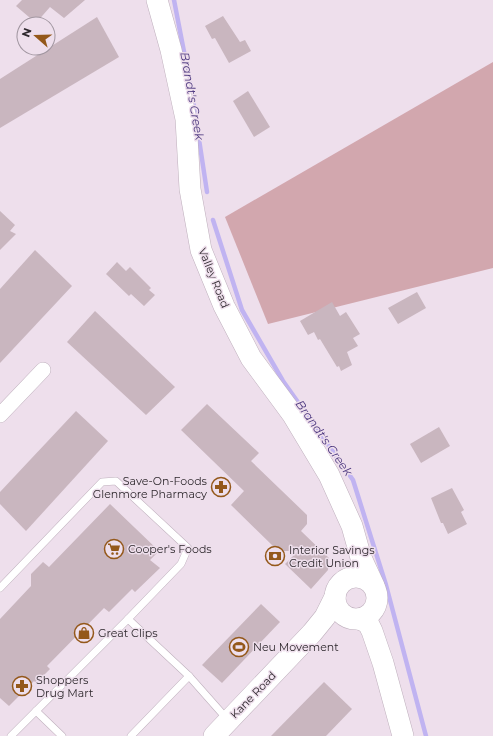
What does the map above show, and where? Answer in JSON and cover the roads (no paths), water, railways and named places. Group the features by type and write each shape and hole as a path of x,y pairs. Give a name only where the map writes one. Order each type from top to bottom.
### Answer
{"street":[{"name":"Valley Road","path":"157,0 171,50 186,119 190,189 201,250 224,306 251,358 297,421 329,475 352,526 361,558 376,593 377,626 383,663"},
{"path":"0,415 43,370"},
{"name":"Valley Road","path":"352,526 353,548 350,567 337,590 338,609 342,614 364,621 370,627 383,663 403,736"},
{"path":"337,590 345,579 358,576 364,578 376,593 372,612 356,619"},
{"name":"Kane Road","path":"214,736 325,617 337,590"},
{"name":"Kane Road","path":"293,653 318,632 336,622 356,619"}],"lane":[{"path":"0,588 102,482 116,481 188,548 181,564 11,736"},
{"path":"128,619 189,676 228,721"},
{"path":"131,736 189,676"},
{"path":"36,711 62,736"}],"waterway":[{"name":"Brandt's Creek","path":"174,0 192,93 207,192"},
{"name":"Brandt's Creek","path":"213,220 242,310 283,381 353,480 386,585 426,736"}],"place":[{"name":"Save-On-Foods Glenmore Pharmacy","path":"221,487"},
{"name":"Cooper's Foods","path":"114,549"},
{"name":"Interior Savings Credit Union","path":"275,556"},
{"name":"Great Clips","path":"84,633"},
{"name":"Neu Movement","path":"239,647"},
{"name":"Shoppers Drug Mart","path":"22,686"}]}
